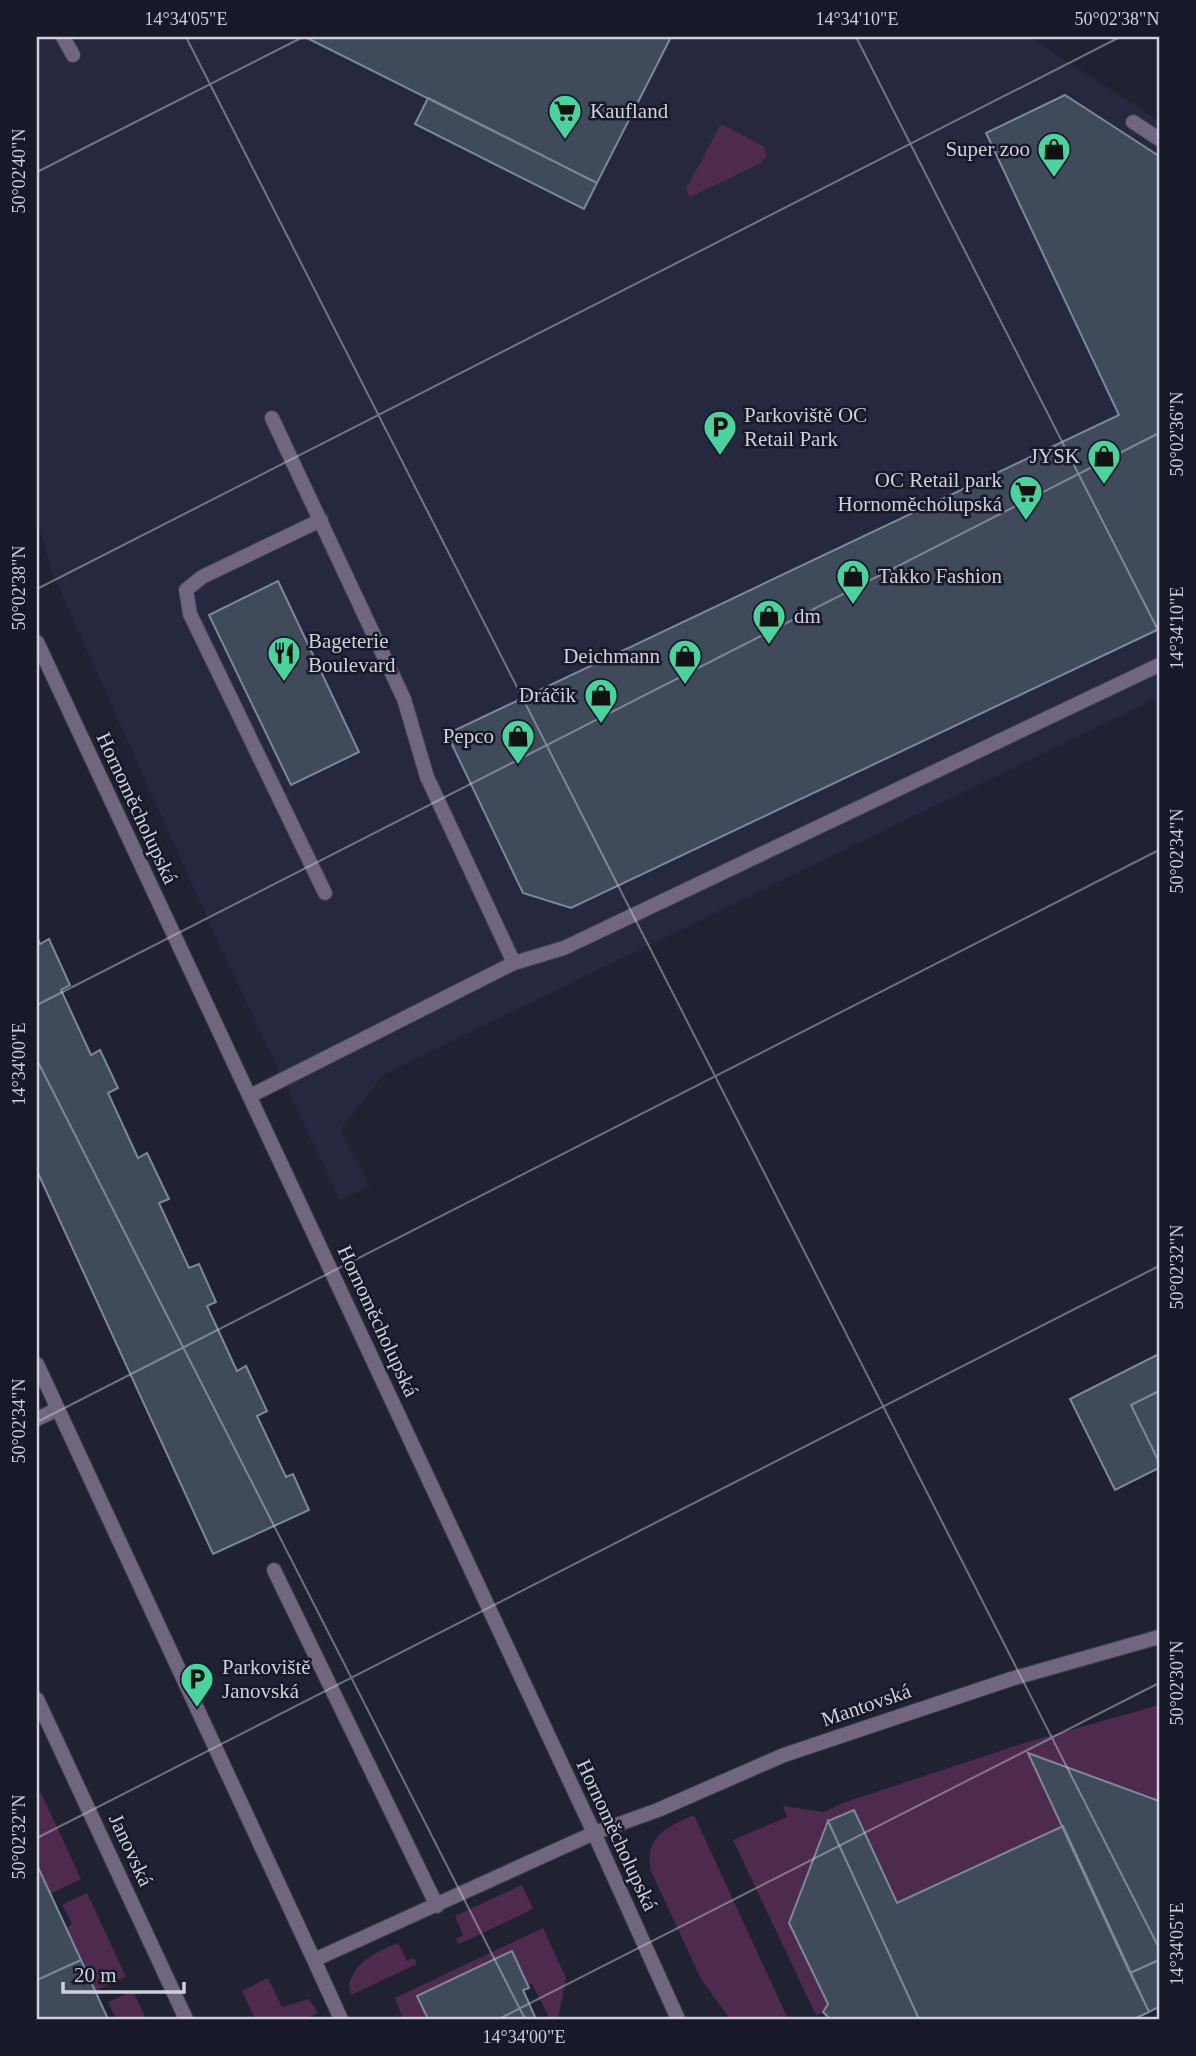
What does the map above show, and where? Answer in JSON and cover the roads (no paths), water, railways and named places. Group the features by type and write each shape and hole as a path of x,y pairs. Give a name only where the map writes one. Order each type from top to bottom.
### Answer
{"street":[{"path":"63,37 73,55"},
{"path":"1133,122 1159,139"},
{"path":"272,418 404,699 427,777 514,963"},
{"path":"321,520 202,577 186,590 190,614 324,893"},
{"name":"Hornoměcholupská","path":"37,642 594,1833 678,2019"},
{"path":"250,1096 514,963 564,948 1159,665"},
{"path":"37,1364 341,2019"},
{"path":"37,1419 58,1409"},
{"path":"274,1570 437,1906"},
{"name":"Mantovská","path":"314,1960 594,1833 658,1810 784,1755 1012,1679 1159,1637"},
{"name":"Janovská","path":"37,1699 187,2019"}],"place":[{"name":"Kaufland","path":"565,141"},
{"name":"Super zoo","path":"1054,179"},
{"name":"Parkoviště OC Retail Park","path":"720,457"},
{"name":"JYSK","path":"1104,486"},
{"name":"OC Retail park Hornoměcholupská","path":"1026,522"},
{"name":"Takko Fashion","path":"853,606"},
{"name":"dm","path":"769,646"},
{"name":"Bageterie Boulevard","path":"284,683"},
{"name":"Deichmann","path":"685,686"},
{"name":"Dráčik","path":"601,725"},
{"name":"Pepco","path":"518,766"},
{"name":"Parkoviště Janovská","path":"197,1709"}]}
